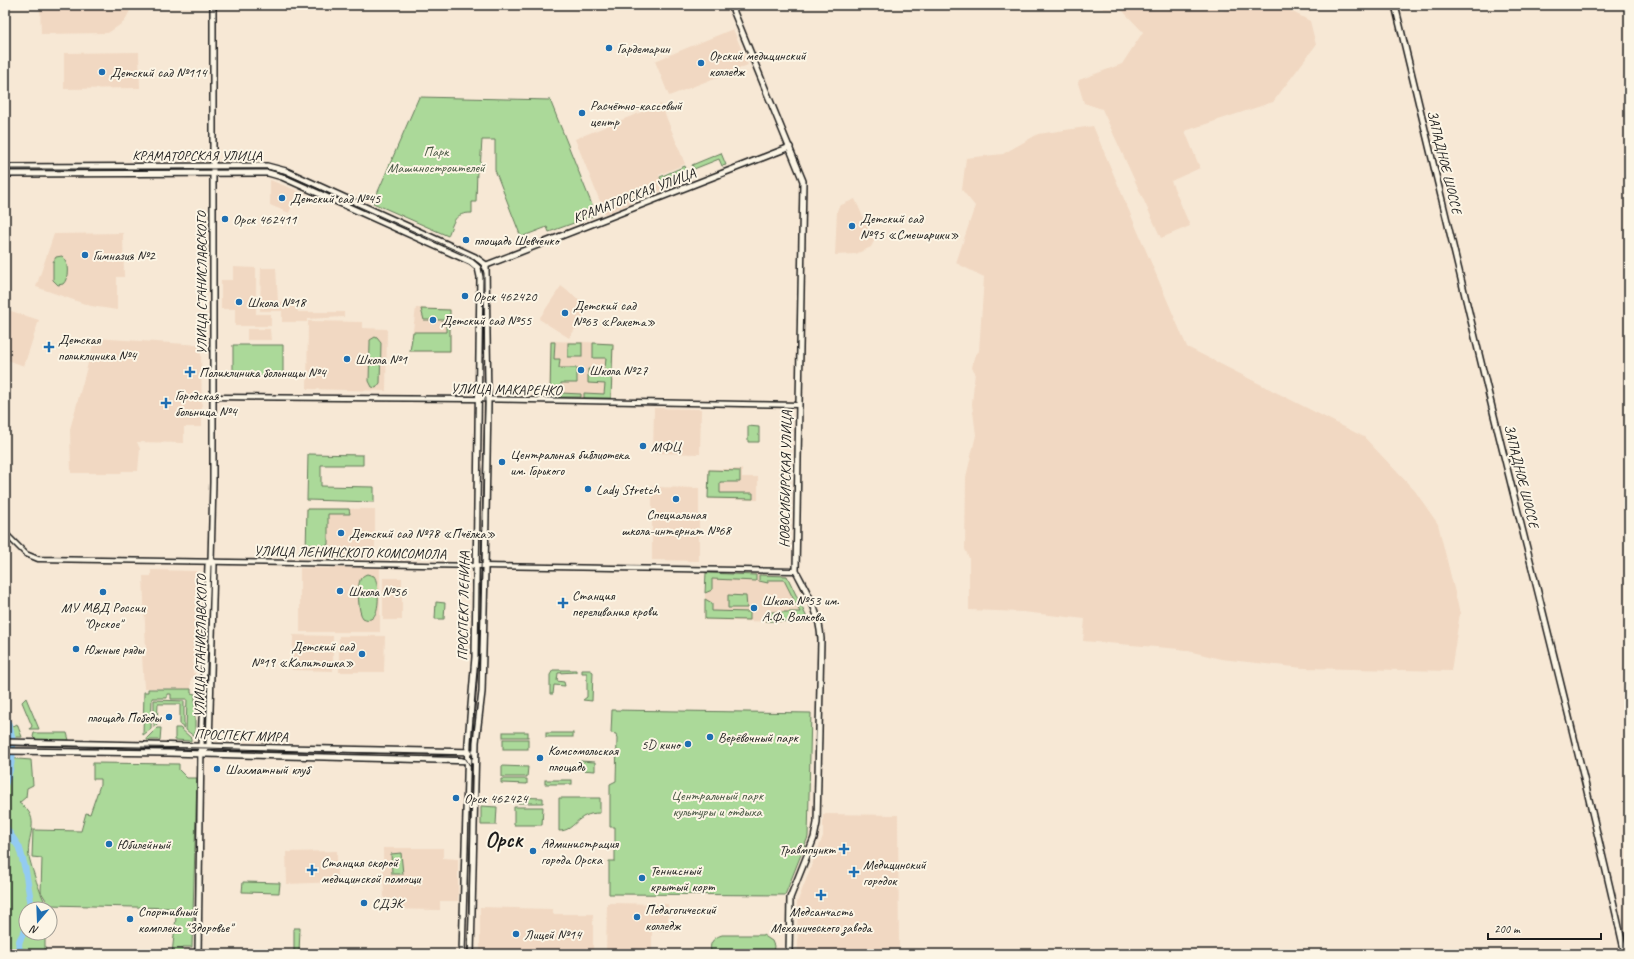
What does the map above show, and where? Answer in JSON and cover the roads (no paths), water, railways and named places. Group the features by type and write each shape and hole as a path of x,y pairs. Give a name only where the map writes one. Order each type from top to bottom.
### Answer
{"main road":[{"name":"УЛИЦА СТАНИСЛАВСКОГО","path":"198,954 201,746 208,565 211,561 213,397 213,5"},
{"name":"ЗАПАДНОЕ ШОССЕ","path":"1395,5 1487,386 1525,534 1625,954"},
{"name":"НОВОСИБИРСКАЯ УЛИЦА","path":"732,6 790,147 803,181 804,192 796,571 817,612 820,621 821,639 817,823 814,838 790,898 790,954"},
{"name":"КРАМАТОРСКАЯ УЛИЦА","path":"5,174 268,173 282,177 471,262 478,268 790,147"},
{"name":"КРАМАТОРСКАЯ УЛИЦА","path":"5,167 267,166 286,172 475,257 486,265"},
{"name":"ПРОСПЕКТ ЛЕНИНА","path":"471,954 475,761 478,711 482,692 485,565 488,399 486,265"},
{"name":"ПРОСПЕКТ ЛЕНИНА","path":"462,954 467,752 469,711 475,657 475,565 480,277 478,268"},
{"name":"УЛИЦА СТАНИСЛАВСКОГО","path":"209,746 214,565 211,561"},
{"name":"ПРОСПЕКТ МИРА","path":"5,742 476,752"},
{"path":"201,754 209,746"},
{"name":"ПРОСПЕКТ МИРА","path":"5,751 475,761"}],"street":[{"name":"УЛИЦА МАКАРЕНКО","path":"213,397 488,399 799,405"},
{"name":"УЛИЦА ЛЕНИНСКОГО КОМСОМОЛА","path":"6,535 26,554 38,558 796,571"}],"waterway":[{"path":"5,718 9,725 12,742 12,759 5,784"},
{"path":"5,827 19,847 25,868 31,901"},
{"path":"19,941 21,954"}],"tram line":[{"path":"5,169 267,169 284,173 471,257 481,265 484,273 485,399 479,657 472,746 468,954"},
{"path":"5,745 207,748 457,756 466,759 471,768"}],"place":[{"name":"Гардемарин","path":"609,48"},
{"name":"Орский медицинский колледж","path":"701,63"},
{"name":"Детский сад №114","path":"102,72"},
{"name":"Расчётно-кассовый центр","path":"582,113"},
{"name":"Детский сад №45","path":"282,198"},
{"name":"Орск 462411","path":"225,219"},
{"name":"Детский сад №95 «Смешарики»","path":"852,226"},
{"name":"площадь Шевченко","path":"466,240"},
{"name":"Гимназия №2","path":"85,255"},
{"name":"Орск 462420","path":"465,296"},
{"name":"Школа №18","path":"239,302"},
{"name":"Детский сад №63 «Ракета»","path":"565,313"},
{"name":"Детский сад №55","path":"433,320"},
{"name":"Детская поликлиника №4","path":"49,347"},
{"name":"Школа №1","path":"347,359"},
{"name":"Школа №27","path":"581,370"},
{"name":"Поликлиника больницы №4","path":"190,372"},
{"name":"Городская больница №4","path":"166,403"},
{"name":"МФЦ","path":"643,446"},
{"name":"Центральная библиотека им. Горького","path":"502,462"},
{"name":"Lady Stretch","path":"588,489"},
{"name":"Специальная школа-интернат №68","path":"676,499"},
{"name":"Детский сад №78 «Пчёлка»","path":"341,533"},
{"name":"Школа №56","path":"340,591"},
{"name":"МУ МВД России \"Орское\"","path":"103,592"},
{"name":"Станция переливания крови","path":"563,603"},
{"name":"Школа №53 им. А.Ф. Волкова","path":"754,608"},
{"name":"Южные ряды","path":"76,649"},
{"name":"Детский сад №19 «Капитошка»","path":"362,654"},
{"name":"площадь Победы","path":"169,717"},
{"name":"Верёвочный парк","path":"710,737"},
{"name":"5D кино","path":"688,744"},
{"name":"Комсомольская площадь","path":"540,758"},
{"name":"Шахматный клуб","path":"217,769"},
{"name":"Орск 462424","path":"456,798"},
{"name":"Юбилейный","path":"109,844"},
{"name":"Травмпункт","path":"844,849"},
{"name":"Администрация города Орска","path":"533,851"},
{"name":"Станция скорой медицинской помощи","path":"312,870"},
{"name":"Медицинский городок","path":"854,872"},
{"name":"Теннисный крытый корт","path":"642,878"},
{"name":"Медсанчасть Механического завода","path":"821,895"},
{"name":"СДЭК","path":"364,903"},
{"name":"Педагогический колледж","path":"637,917"},
{"name":"Спортивный комплекс \"Здоровье\"","path":"130,919"},
{"name":"Лицей №14","path":"516,934"}],"district":[{"name":"Орск","path":"504,839"}],"park label":[{"name":"Парк Машиностроителей","path":"436,160"},
{"name":"Центральный парк культуры и отдыха","path":"717,804"}]}
